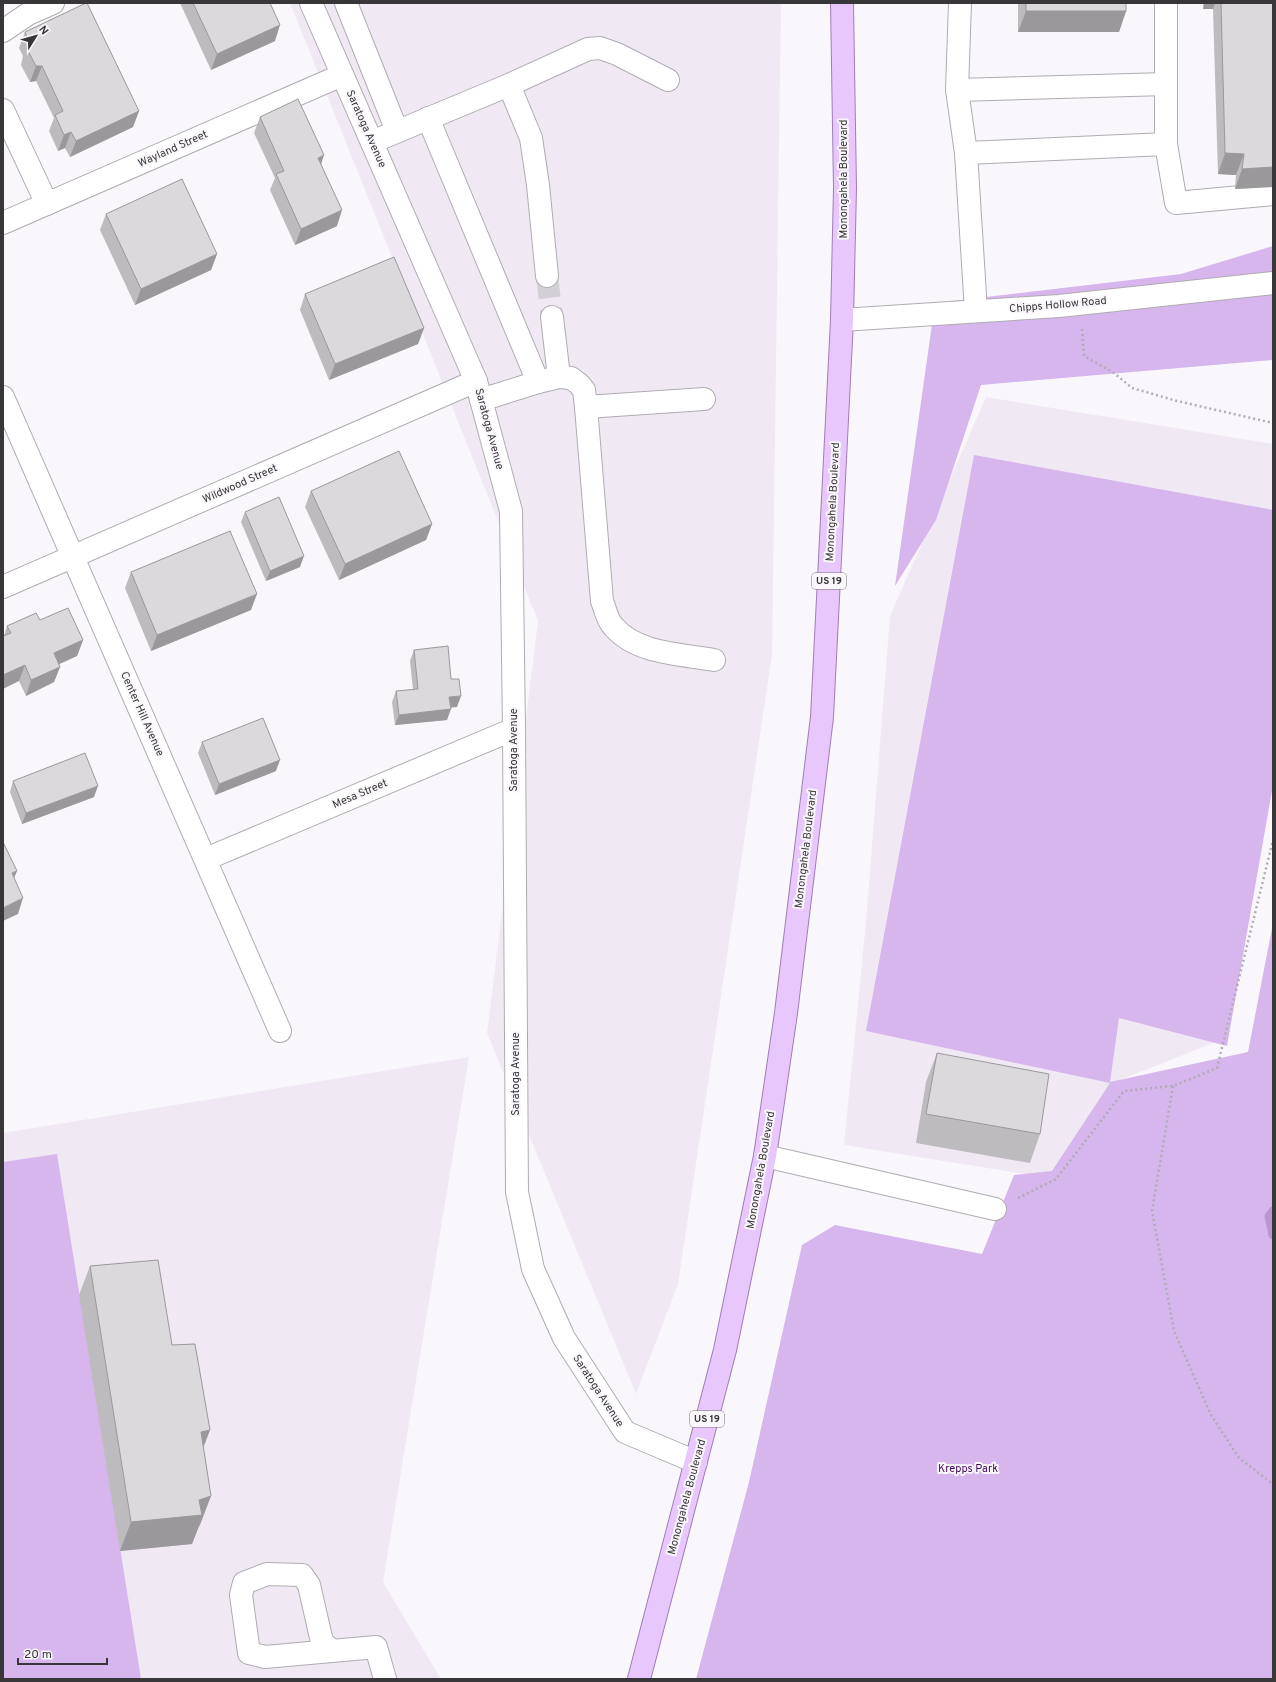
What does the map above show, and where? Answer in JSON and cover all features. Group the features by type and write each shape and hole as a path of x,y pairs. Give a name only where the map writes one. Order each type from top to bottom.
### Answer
{"main road":[{"name":"Monongahela Boulevard","path":"639,1679 726,1350 765,1156 786,1013 822,717 842,320 845,188 842,3"}],"street":[{"path":"3,31 28,14 53,3"},
{"name":"Saratoga Avenue","path":"311,3 479,391 511,511 517,1192 533,1269 564,1338 625,1432 696,1462"},
{"path":"346,3 396,131"},
{"path":"960,3 956,90 966,152 976,311"},
{"path":"1166,3 1166,144 1176,203 1273,194"},
{"path":"372,142 509,85 588,49 600,48 617,54 668,80"},
{"name":"Wayland Street","path":"3,223 342,75"},
{"path":"956,90 1166,84"},
{"path":"509,85 531,138 538,185 547,276"},
{"path":"3,110 47,204"},
{"path":"428,118 548,379"},
{"path":"966,152 1166,144"},
{"name":"Chipps Hollow Road","path":"842,320 1079,304 1273,283"},
{"path":"548,379 552,317"},
{"path":"548,379 571,378 580,384 584,390 602,601 612,626 628,639 648,648 714,660"},
{"name":"Wildwood Street","path":"3,587 479,391 548,379"},
{"name":"Center Hill Avenue","path":"3,398 280,1031"},
{"path":"586,407 704,399"},
{"name":"Mesa Street","path":"206,859 514,729"},
{"path":"765,1156 996,1209"},
{"path":"332,1651 322,1642 309,1585 302,1575 267,1574 244,1583 241,1595 249,1653 265,1657 376,1648 385,1679"}],"path":[{"path":"1079,304 1084,356 1114,373 1132,388 1177,401 1273,423"},
{"path":"996,1209 1056,1179 1124,1092 1173,1086 1217,1068 1273,840"},
{"path":"1173,1086 1152,1211 1174,1331 1211,1415 1239,1458 1273,1484"}],"shaded area":[{"path":"290,3 781,3 772,655 678,1284 636,1394 487,1033 538,621"},
{"path":"986,397 1273,444 1273,775 1213,1043 1120,1080 1056,1179 844,1145 866,922 890,616"},
{"path":"469,1057 383,1582 441,1679 3,1679 3,1133"}],"green space":[{"path":"1273,246 1273,360 981,385 936,520 895,586 935,303 1181,274"},
{"name":"Krepps Park","path":"974,455 1273,510 1273,785 1227,1046 1119,1018 1110,1082 1248,1052 1273,923 1273,1679 696,1679 749,1482 802,1245 835,1225 982,1254 1014,1175 1052,1171 1110,1083 866,1031"},
{"path":"57,1154 141,1679 3,1679 3,1162"}],"building":[{"path":"86,3 139,111 76,141 71,132 64,135 55,115 63,111 42,66 36,66 27,49 28,40 25,32"},
{"path":"193,3 270,3 280,25 217,54"},
{"path":"1026,3 1126,3 1126,11 1026,11"},
{"path":"1221,3 1273,3 1273,167 1242,169 1244,154 1225,153"},
{"path":"298,99 324,155 318,158 342,210 301,229 276,174 284,171 260,117"},
{"path":"182,179 217,254 141,289 106,214"},
{"path":"394,257 424,328 335,364 305,294"},
{"path":"399,451 432,524 345,564 311,491"},
{"path":"279,497 304,556 270,571 245,512"},
{"path":"230,531 257,594 157,635 131,572"},
{"path":"68,608 83,640 54,653 60,667 31,680 25,665 3,675 3,636 11,633 7,626 36,613 40,620"},
{"path":"448,646 451,679 459,679 461,696 449,697 451,709 399,715 396,691 418,689 414,650"},
{"path":"263,718 280,760 219,784 202,742"},
{"path":"85,753 98,786 26,813 13,781"},
{"path":"3,842 17,871 12,873 23,898 3,908"},
{"path":"937,1053 1049,1074 1040,1134 926,1114"},
{"path":"158,1260 172,1345 195,1344 210,1430 201,1432 211,1496 199,1500 202,1515 131,1522 90,1266"}],"waterway":[{"path":"1273,1211 1269,1216 1273,1235"}],"tunnel":[{"path":"547,276 552,317"}]}
